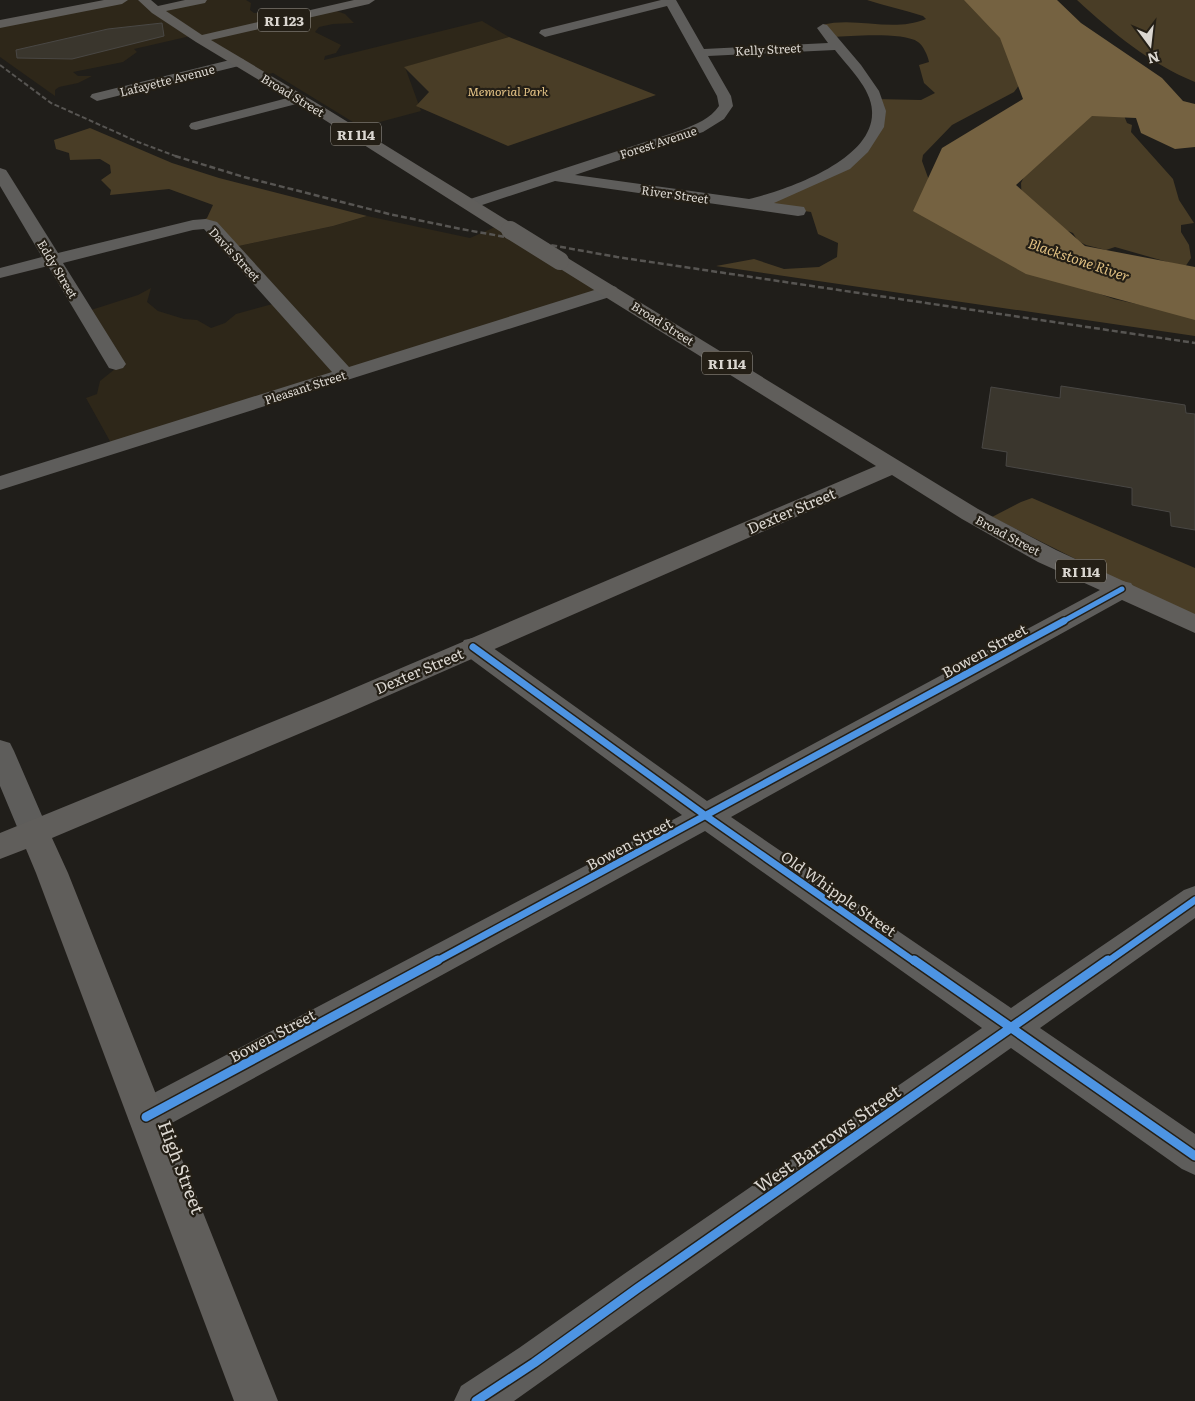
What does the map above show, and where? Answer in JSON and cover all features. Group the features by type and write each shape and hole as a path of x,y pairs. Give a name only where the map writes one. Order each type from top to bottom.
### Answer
{"main road":[{"path":"0,24 122,0"},
{"name":"Broad Street","path":"144,0 200,39 978,519 1047,556 1195,624"},
{"path":"156,10 201,0"},
{"name":"RI 123","path":"200,39 368,0"},
{"name":"Dexter Street","path":"0,846 90,810 892,467"},
{"name":"High Street","path":"34,832 52,873 256,1401"}],"street":[{"path":"545,33 671,0"},
{"name":"Forest Avenue","path":"470,204 687,133 702,127 716,118 724,109 726,102 671,0"},
{"path":"750,204 777,197 845,166 873,134 879,111 876,98 861,75 823,28"},
{"name":"Kelly Street","path":"699,53 838,46"},
{"name":"Lafayette Avenue","path":"97,98 238,62"},
{"path":"196,126 299,99"},
{"name":"Eddy Street","path":"0,173 116,364"},
{"name":"River Street","path":"552,176 798,211"},
{"name":"Davis Street","path":"0,273 193,224 206,224 211,226 345,374"},
{"name":"Pleasant Street","path":"0,483 610,291"},
{"name":"Bowen Street","path":"146,1117 706,816 1122,589"},
{"name":"Old Whipple Street","path":"473,647 706,816 1195,1156"},
{"name":"High Street","path":"0,751 34,832"},
{"name":"West Barrows Street","path":"476,1401 534,1363 1195,900"}],"shaded area":[{"path":"120,0 144,0 153,8 205,0 246,0 251,3 250,10 254,13 261,13 273,19 329,8 345,14 354,23 319,27 315,32 341,45 336,53 325,56 324,60 482,21 509,37 405,67 421,111 361,127 273,73 264,75 195,35 134,49 137,52 123,62 73,72 78,76 92,76 78,83 59,87 55,90 55,96 0,57 0,24"},
{"path":"367,216 470,238 502,224 606,288 111,443 86,398 97,394 100,381 120,365 88,311 138,295 151,288 147,302 158,311 184,319 197,320 211,328 225,323 236,314 280,302 234,247 333,226"}],"green space":[{"path":"867,0 968,0 1026,47 1020,84 1014,92 952,125 923,155 922,161 942,216 969,242 998,258 1114,299 1195,317 1195,336 716,266 754,259 784,269 819,267 837,257 838,243 818,234 811,212 765,205 843,165 874,130 874,99 921,100 935,93 924,83 919,65 929,62 925,51 918,42 890,36 833,37 822,25 848,22 900,25 926,19 923,16"},
{"path":"1077,0 1195,0 1195,82 1162,66 1132,46"},
{"name":"Memorial Park","path":"509,37 656,95 508,146 416,106 429,92 404,67"},
{"path":"1121,108 1127,123 1132,125 1131,132 1173,179 1179,200 1194,223 1181,225 1181,232 1189,245 1191,258 1185,267 1115,247 1106,250 1086,245 1078,241 1073,233 1060,228 1022,204 1021,183 1036,152 1091,114"},
{"path":"90,128 172,163 219,178 367,216 333,226 234,247 200,222 207,218 213,205 169,189 110,195 111,190 101,180 111,173 110,165 100,159 70,160 69,153 56,149 54,140"},
{"path":"1032,498 1195,568 1195,619 992,517"}],"water":[{"name":"Blackstone River","path":"964,0 1057,0 1081,23 1162,78 1183,101 1195,104 1195,147 1175,149 1141,133 1136,118 1092,116 1016,185 1085,246 1195,267 1195,320 1026,274 913,211 942,148 1023,99 1000,38"}],"building":[{"path":"162,23 164,36 72,59 17,58 16,50 108,29"},
{"path":"1061,386 1185,405 1186,413 1195,414 1195,530 1171,526 1170,512 1132,505 1132,488 1006,466 1007,452 982,448 991,387 1060,398"}],"railway":[{"path":"0,65 51,103 138,142 177,157"},
{"path":"177,157 244,177 389,214 461,229 617,257 1195,343"}],"cycle path":[{"path":"146,1117 706,816 1122,589"},
{"path":"473,647 706,816 1195,1156"},
{"path":"476,1401 534,1363 638,1288 1195,900"}]}
